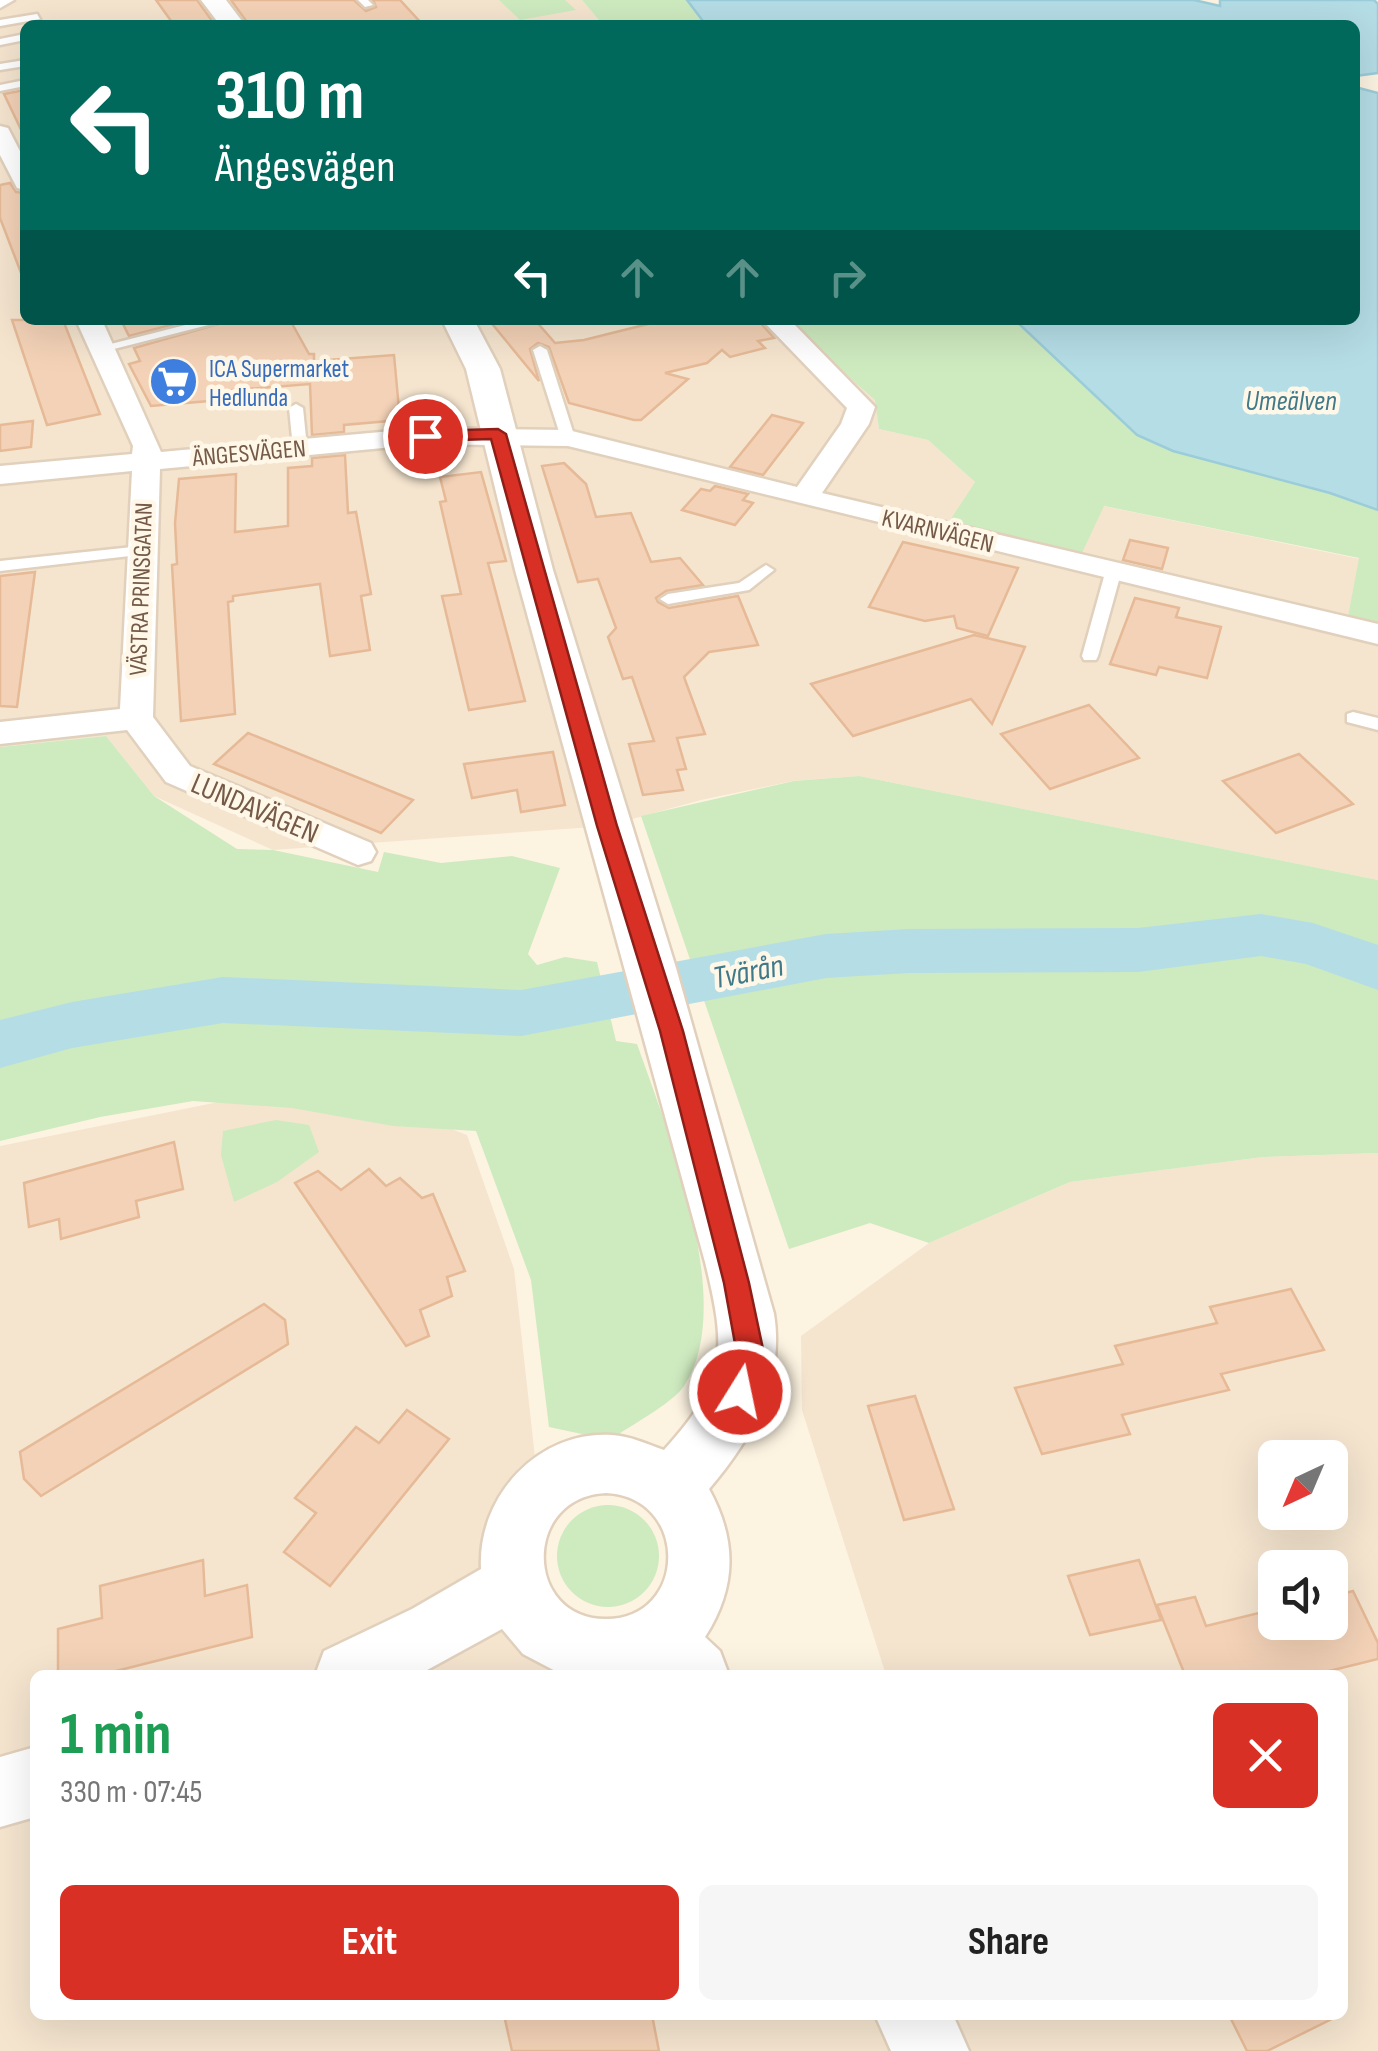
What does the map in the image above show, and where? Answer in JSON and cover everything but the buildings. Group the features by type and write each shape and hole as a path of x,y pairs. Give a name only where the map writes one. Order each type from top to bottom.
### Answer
{"street":[{"path":"213,0 229,20"},
{"path":"0,133 14,174"},
{"name":"VÄSTRA PRINSGATAN","path":"91,325 146,426 136,718"},
{"path":"461,325 483,369 607,826 672,1031 750,1349 740,1392 720,1432 671,1488"},
{"path":"780,325 861,407 855,424 804,498"},
{"name":"KVARNVÄGEN","path":"498,434 528,440 568,438 1378,634"},
{"name":"ÄNGESVÄGEN","path":"0,475 425,436 498,434"},
{"path":"0,733 136,718"},
{"name":"LUNDAVÄGEN","path":"136,718 178,774 358,852"},
{"path":"598,1464 624,1465 652,1472 671,1488 686,1503 701,1548 700,1567 682,1615 678,1656 632,1648 603,1653 574,1648 548,1634 524,1610 514,1584 516,1530 539,1493 557,1478 598,1464"},
{"path":"358,1670 435,1632 514,1584"},
{"path":"0,1792 30,1783"},
{"path":"916,2020 931,2051"}],"lane":[{"path":"0,23 37,17"},
{"path":"102,348 201,325"},
{"path":"540,350 568,438"},
{"path":"296,408 300,448"},
{"path":"0,566 142,551"},
{"path":"668,599 744,587 766,570"},
{"path":"1090,656 1113,572"},
{"path":"1353,718 1378,724"}],"shaded area":[{"path":"0,0 582,0 599,20 20,20 20,325 791,325 876,400 879,429 928,440 975,482 948,523 1103,506 1360,559 1346,626 1378,634 1378,880 859,776 793,781 701,800 607,826 273,850 154,796 106,736 0,747"},
{"path":"340,1086 467,1135 514,1269 539,1493 514,1584 686,1670 30,1670 30,2020 1348,2020 1348,1670 884,1670 802,1410 801,1336 929,1243 1070,1182 1263,1157 1378,1153 1378,2051 0,2051 0,1146 288,1088"}],"green space":[{"path":"499,0 565,0 576,10 520,20"},
{"path":"582,0 687,0 702,20 599,20"},
{"path":"791,325 1020,325 1137,435 1173,451 1330,493 1378,510 1378,634 1346,627 1359,558 1104,506 1082,553 948,523 975,482 928,440 879,429 875,400"},
{"path":"106,736 154,796 237,849 273,850 378,872 384,852 441,863 512,856 560,868 528,954 537,965 565,957 597,962 616,1041 637,1044 692,1216 704,1310 699,1352 684,1386 670,1400 610,1440 549,1427 531,1280 476,1131 393,1126 292,1108 193,1101 100,1117 0,1141 0,747"},
{"path":"859,776 1378,880 1378,1153 1263,1157 1070,1182 929,1243 870,1223 789,1249 641,816 794,781"},
{"path":"276,1120 309,1125 319,1152 277,1182 234,1202 221,1155 223,1131"},
{"path":"608,1505 628,1509 644,1520 655,1536 659,1556 655,1576 644,1592 628,1603 608,1607 588,1603 572,1592 561,1576 557,1556 561,1536 572,1520 588,1509"}],"water":[{"path":"687,0 1194,0 1220,6 1220,0 1374,0 1378,4 1378,73 1360,75 1360,20 702,20"},
{"name":"Umeälven","path":"1360,88 1378,93 1378,510 1330,493 1173,451 1137,435 1020,325 1360,325"}],"waterway":[{"name":"Tvärån","path":"0,1044 72,1025 223,1000 521,1013 826,956 909,951 1138,950 1261,935 1313,944 1378,968"}],"place":[{"name":"ICA Supermarket Hedlunda","path":"174,382"}],"route":[{"path":"425,436 498,434 607,826 672,1031 736,1283 750,1349 740,1392"}]}
